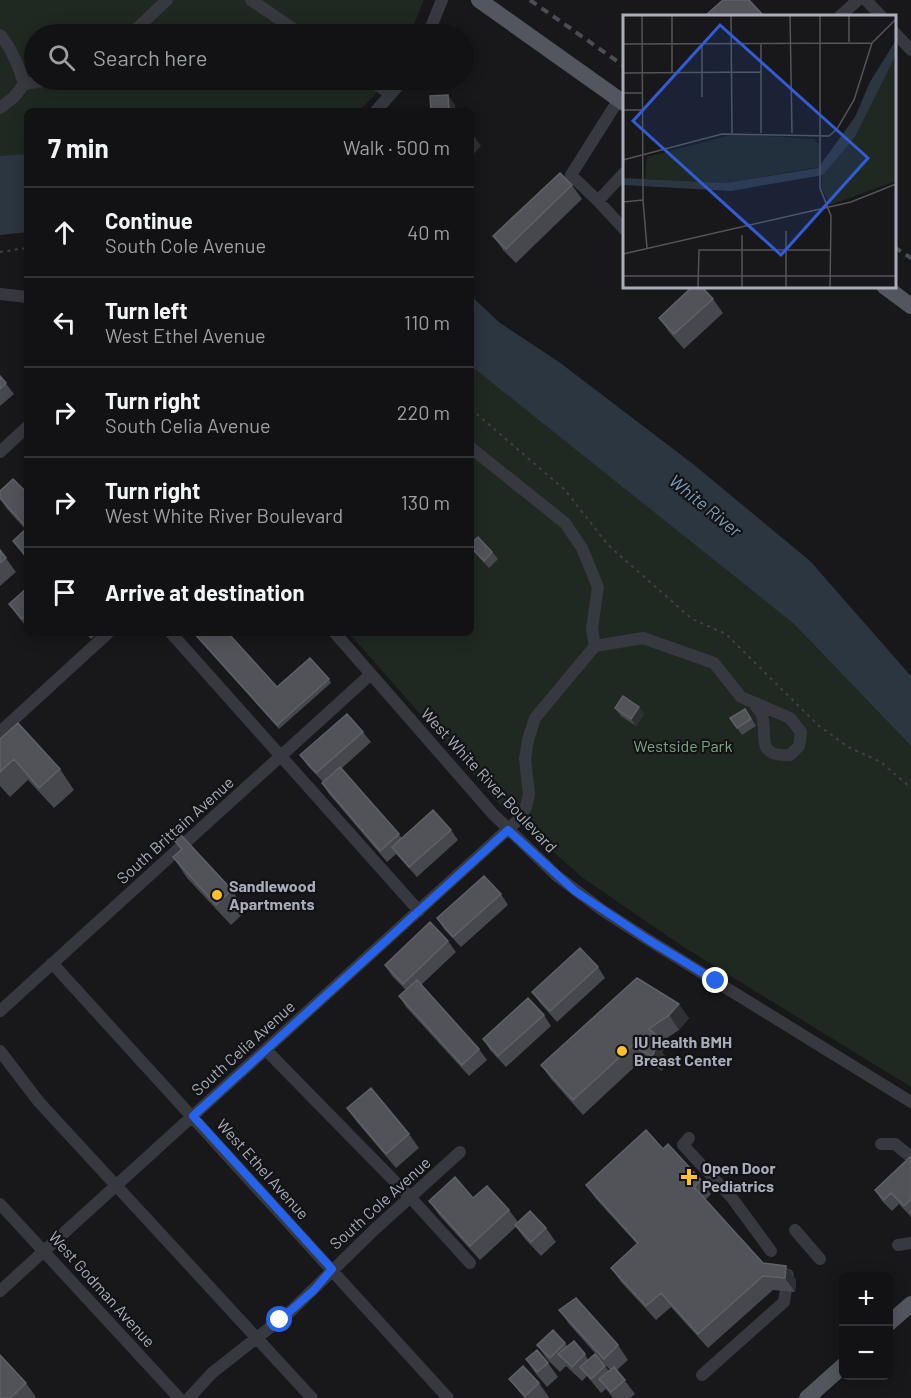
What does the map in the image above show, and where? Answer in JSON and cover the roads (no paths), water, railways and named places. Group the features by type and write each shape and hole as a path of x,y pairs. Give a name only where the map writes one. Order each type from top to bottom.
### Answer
{"main road":[{"path":"479,0 622,101"},
{"path":"887,288 911,306"},
{"path":"893,1320 911,1304"},
{"path":"807,1398 839,1369"}],"street":[{"path":"142,24 167,0"},
{"path":"251,0 286,24"},
{"path":"432,24 442,0"},
{"path":"841,15 858,0"},
{"path":"866,0 880,15"},
{"path":"896,34 911,50"},
{"path":"0,35 15,59 24,84 14,97 0,108"},
{"path":"385,90 391,94"},
{"path":"379,108 394,90"},
{"path":"622,101 572,175 623,228"},
{"path":"598,201 623,174"},
{"path":"0,294 24,297"},
{"path":"0,452 24,430"},
{"path":"474,450 565,524 582,548 598,587 592,629 595,646 643,638 714,663 741,698 790,718 801,732 799,746 790,755 779,756 767,749 762,738 761,714 753,703"},
{"path":"0,732 105,636"},
{"path":"174,636 419,910"},
{"name":"West White River Boulevard","path":"338,636 508,830 557,876 602,910 911,1102"},
{"name":"South Celia Avenue","path":"0,1291 508,830 526,807 529,794 525,759 535,718 595,646"},
{"name":"South Brittain Avenue","path":"0,1011 371,674"},
{"name":"West Ethel Avenue","path":"52,963 448,1398"},
{"path":"266,1050 410,1197 470,1263"},
{"path":"0,1051 39,1102 312,1398"},
{"path":"689,1138 683,1145 732,1198 771,1251"},
{"path":"881,1144 895,1144 911,1157"},
{"name":"South Cole Avenue","path":"189,1398 212,1373 291,1311 332,1269 460,1152"},
{"name":"West Godman Avenue","path":"0,1204 179,1398"},
{"path":"795,1230 820,1259"},
{"path":"898,1245 911,1243"},
{"path":"702,1375 783,1302 789,1271"}],"water":[{"path":"24,154 24,232 0,235 0,156"},
{"name":"White River","path":"474,299 500,323 559,362 693,464 810,561 911,676 911,746 794,624 474,368"}],"railway":[{"path":"530,0 623,65"},
{"path":"896,248 911,258"}],"place":[{"name":"Sandlewood Apartments","path":"217,895"},
{"name":"IU Health BMH Breast Center","path":"622,1051"},
{"name":"Open Door Pediatrics","path":"689,1177"}],"park label":[{"name":"Westside Park","path":"683,746"}]}
